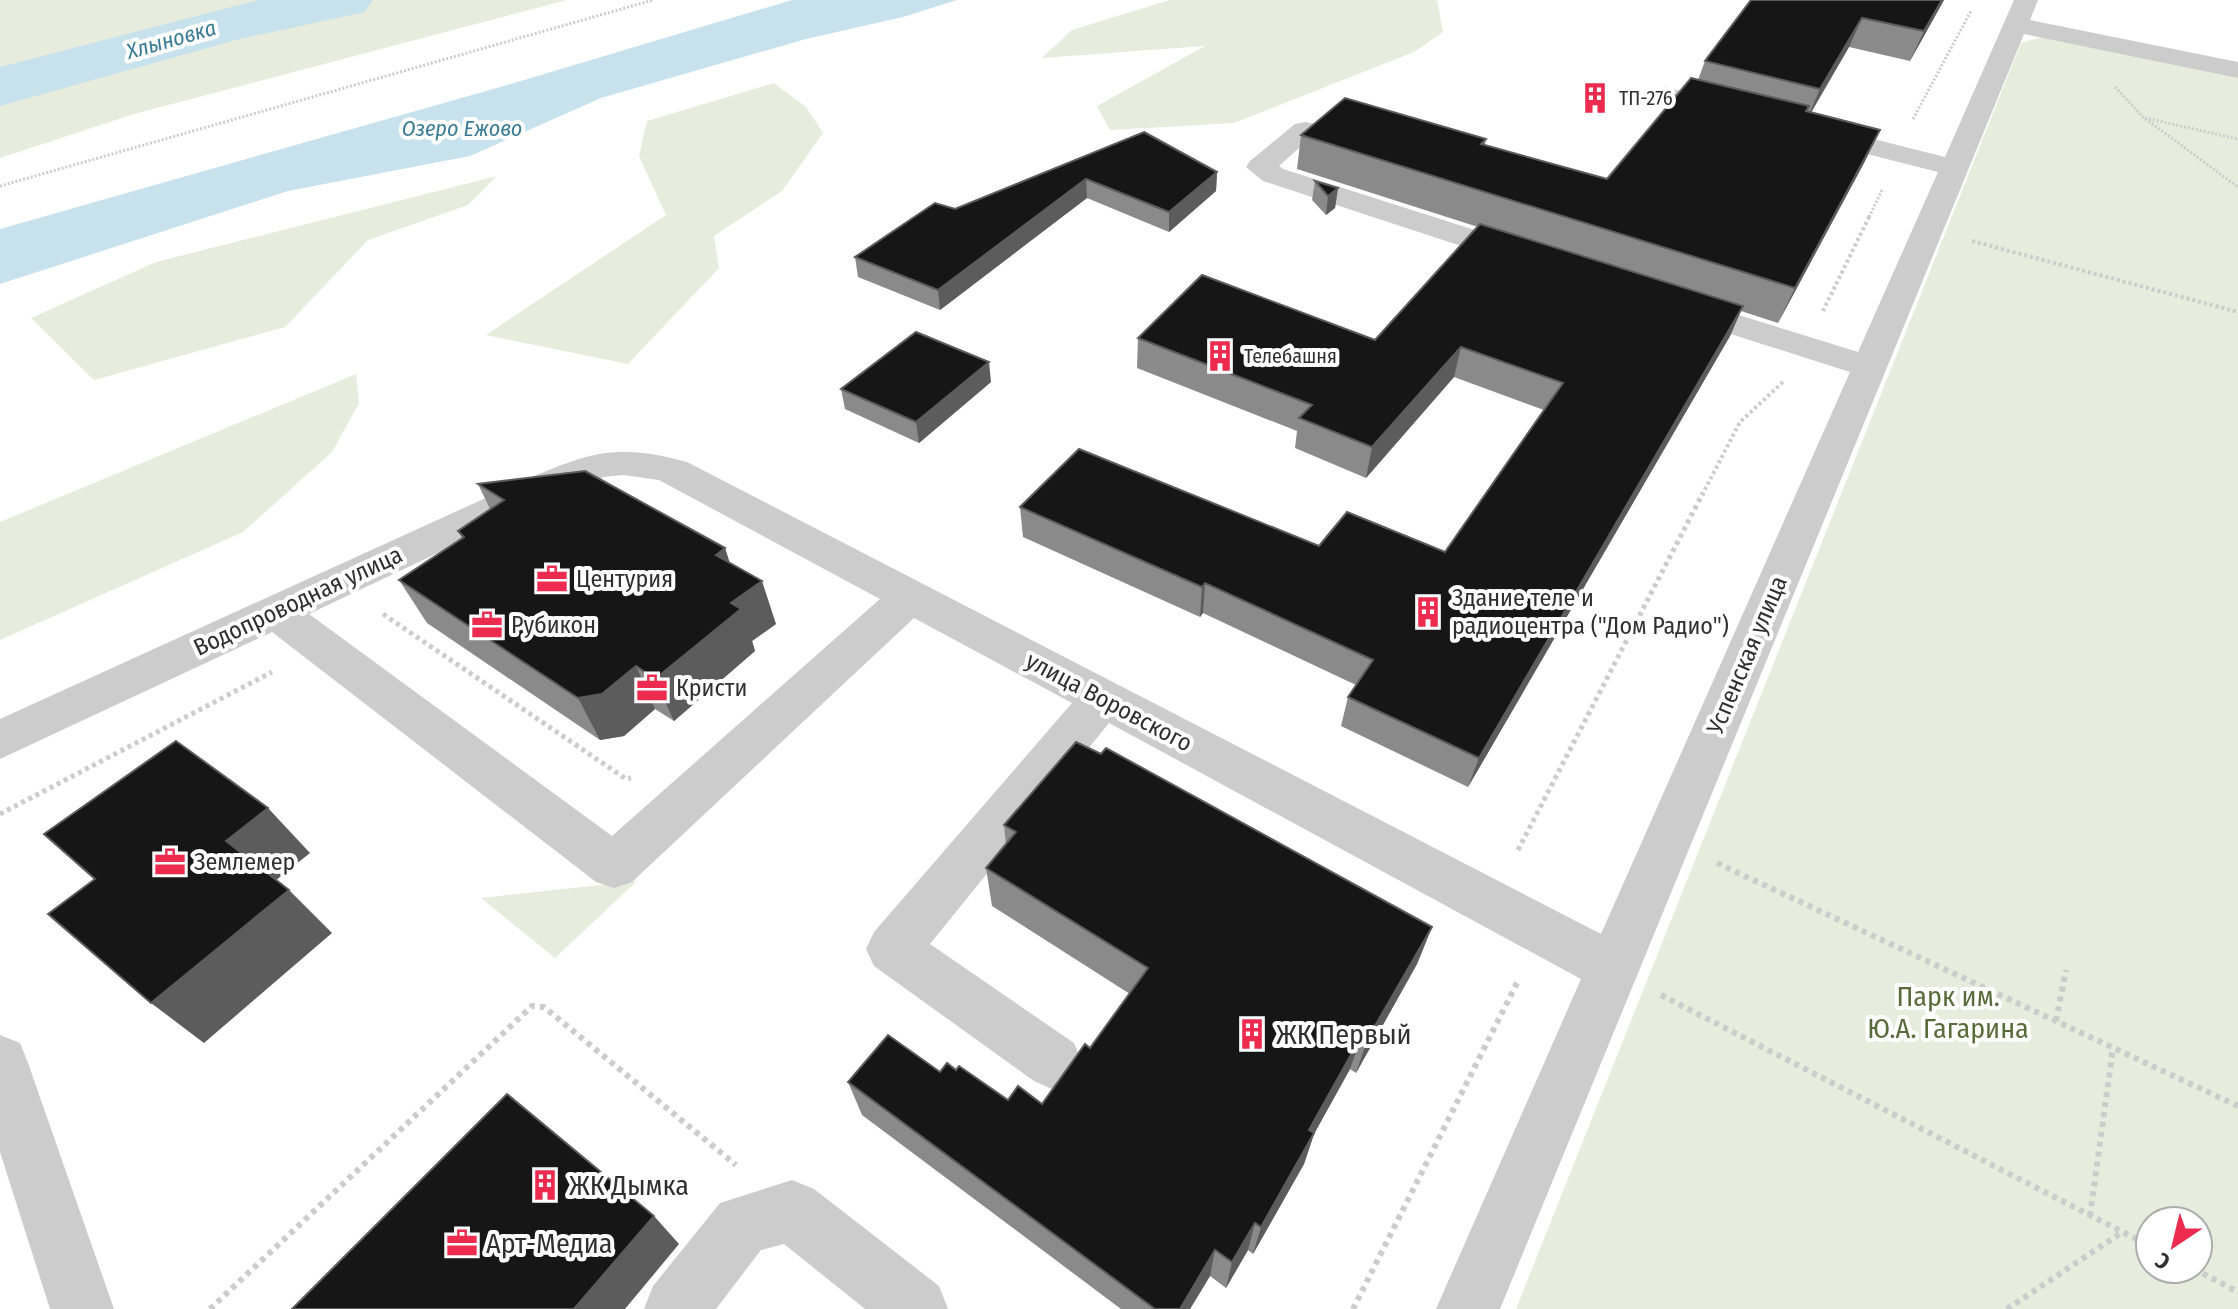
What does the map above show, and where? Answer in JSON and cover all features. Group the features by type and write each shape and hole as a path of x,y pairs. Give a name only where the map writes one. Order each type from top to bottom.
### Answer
{"street":[{"path":"2021,12 2069,35 2238,70"},
{"name":"Успенская улица","path":"1468,1309 2021,12"},
{"path":"1664,95 1755,117"},
{"path":"1785,125 1955,168"},
{"path":"1305,130 1260,167 1273,175 1548,264"},
{"path":"1654,298 1869,367"},
{"name":"улица Воровского","path":"596,464 639,461 673,471 1615,969"},
{"name":"Водопроводная улица","path":"0,740 596,464"},
{"path":"275,612 614,866 910,597"},
{"path":"1054,1062 893,949 1103,698"},
{"path":"0,1063 82,1309"},
{"path":"676,1309 742,1225 792,1211 916,1309"}],"path":[{"path":"0,186 653,0"},
{"path":"1518,850 1740,422 1792,373 1916,113 1977,0"},
{"path":"2069,35 2143,117 2238,187"},
{"path":"2143,117 2238,139"},
{"path":"1927,229 2238,312"},
{"path":"392,603 379,611 626,779 639,777"},
{"path":"0,814 320,645"},
{"path":"1713,861 2238,1106"},
{"path":"1615,969 2134,1238"},
{"path":"2056,1021 2066,970"},
{"path":"1353,1309 1521,974"},
{"path":"210,1309 532,1006 544,1007 792,1211"},
{"path":"2090,1216 2113,1048"},
{"path":"2007,1309 2122,1232"},
{"path":"2214,1279 2238,1292"}],"green space":[{"path":"0,0 567,0 134,114 0,158"},
{"path":"1170,0 1437,0 1443,32 1414,52 1234,123 1110,130 1097,106 1205,46 1042,58 1072,30"},
{"name":"Парк им. Ю.А. Гагарина","path":"2045,36 2238,71 2238,1309 1516,1309 2021,43"},
{"path":"774,83 806,107 823,133 782,191 714,236 719,268 628,364 486,335 666,215 639,156 647,121"},
{"path":"497,176 468,205 368,240 285,327 94,380 31,318 156,262"},
{"path":"356,374 359,403 332,452 243,532 0,640 0,522"},
{"path":"637,881 555,958 481,898"}],"water":[{"name":"Озеро Ежово","path":"792,0 957,0 903,17 806,39 601,98 470,156 288,191 0,284 0,229 514,83"}],"building":[{"path":"1751,0 1942,0 1924,31 1862,18 1820,89 1705,61"},
{"path":"1691,78 1809,106 1806,111 1880,130 1795,288 1301,135 1345,98 1486,139 1481,144 1607,179"},
{"path":"1144,132 1217,172 1169,212 1086,179 938,290 855,257 935,203 955,209"},
{"path":"1315,181 1338,188 1328,196"},
{"path":"1480,224 1743,306 1479,758 1348,697 1373,660 1205,583 1202,587 1020,507 1079,449 1319,546 1347,512 1445,552 1563,383 1461,347 1372,447 1299,418 1312,405 1138,338 1202,275 1375,340"},
{"path":"916,332 989,362 916,422 841,389"},
{"path":"585,471 725,548 716,555 762,581 731,603 741,609 655,679 636,666 602,694 578,698 399,580 464,537 458,531 504,500 478,484"},
{"path":"176,741 268,808 226,841 289,890 151,1003 48,914 95,879 44,834"},
{"name":"ЖК Первый","path":"1076,742 1101,754 1106,748 1432,927 1368,1038 1362,1035 1309,1130 1314,1133 1261,1227 1255,1223 1232,1262 1215,1250 1180,1309 1155,1309 848,1082 888,1035 940,1072 947,1063 956,1070 959,1066 1008,1100 1018,1086 1042,1104 1085,1044 1090,1048 1148,968 986,868 1016,832 1004,825"},
{"name":"ЖК Дымка","path":"507,1094 654,1216 574,1309 292,1309"}],"waterway":[{"name":"Хлыновка","path":"0,87 231,23 345,0"}],"place":[{"name":"ТП-276","path":"1595,98"},
{"name":"Телебашня","path":"1220,356"},
{"name":"Центурия","path":"552,579"},
{"name":"Здание теле и радиоцентра (\"Дом Радио\")","path":"1428,612"},
{"name":"Рубикон","path":"487,625"},
{"name":"Кристи","path":"652,688"},
{"name":"Землемер","path":"170,862"},
{"name":"ЖК Первый","path":"1252,1034"},
{"name":"ЖК Дымка","path":"545,1185"},
{"name":"Арт-Медиа","path":"462,1243"}]}
